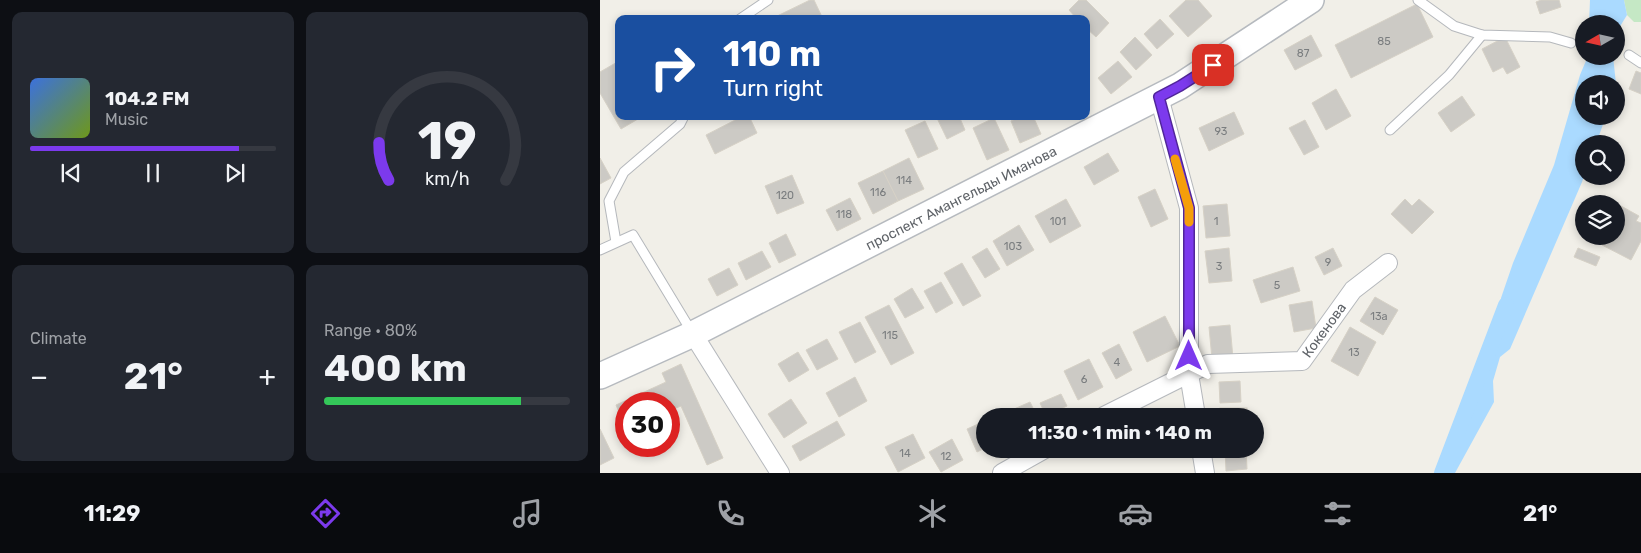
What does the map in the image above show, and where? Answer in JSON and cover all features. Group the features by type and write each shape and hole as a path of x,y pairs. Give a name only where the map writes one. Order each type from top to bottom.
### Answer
{"main road":[{"name":"проспект Амангельды Иманова","path":"600,376 693,334 1180,86 1311,0"}],"street":[{"path":"1159,97 1189,208 1189,374 1195,408"},
{"name":"Кокенова","path":"1120,408 1208,364 1302,361 1353,290 1388,263"},
{"path":"693,334 780,473"},
{"path":"1002,473 1029,458"},
{"path":"1202,458 1205,473"}],"lane":[{"path":"746,15 768,0"},
{"path":"1418,0 1454,26 1482,35 1550,37 1571,43"},
{"path":"1390,130 1449,75 1482,35"},
{"path":"1629,55 1641,63"},
{"path":"616,242 609,201 624,172 680,124 682,120"},
{"path":"600,250 633,235 693,334"}],"green space":[{"path":"1624,0 1641,0 1641,22 1634,22 1627,15"}],"water":[{"path":"1590,0 1624,0 1627,15 1625,18 1625,15 1589,15"},
{"path":"1584,65 1614,65 1615,75 1580,75"},
{"path":"1575,92 1575,125 1603,125 1599,135 1575,135 1575,185 1581,185 1510,349 1500,357 1493,381 1494,402 1455,473 1436,473 1468,417 1482,385 1498,333 1501,298 1513,263 1554,165"}],"building":[{"path":"810,0 814,0 821,15 779,15"},
{"path":"1079,0 1086,0 1109,23 1096,37 1090,32 1090,15 1073,15 1069,10"},
{"path":"1186,0 1198,0 1212,16 1188,37 1169,16"},
{"path":"1541,0 1559,0 1561,7 1540,14 1536,2"},
{"path":"1417,4 1433,37 1351,78 1335,45"},
{"path":"1160,19 1174,34 1157,49 1144,34"},
{"path":"1311,35 1322,56 1295,70 1284,50"},
{"path":"1135,37 1152,55 1136,70 1120,52"},
{"path":"1505,37 1520,67 1507,74 1503,67 1493,72 1482,49"},
{"path":"1118,61 1132,77 1111,94 1098,78"},
{"path":"615,63 615,119 600,93 600,72"},
{"path":"1636,71 1641,73 1641,94 1629,89"},
{"path":"1336,89 1351,116 1326,130 1312,103"},
{"path":"1462,96 1475,115 1451,132 1438,113"},
{"path":"1234,112 1244,134 1209,151 1199,128"},
{"path":"616,120 636,120 621,129"},
{"path":"735,120 751,120 757,133 715,154 706,135"},
{"path":"938,120 961,120 965,130 947,139"},
{"path":"990,120 995,120 1009,150 987,160 973,128"},
{"path":"1035,120 1041,134 1020,143 1011,121"},
{"path":"1305,120 1319,147 1304,155 1289,128"},
{"path":"925,121 938,149 918,158 905,130"},
{"path":"1108,153 1119,171 1094,185 1084,167"},
{"path":"600,158 611,178 600,184"},
{"path":"909,158 924,189 898,201 883,171"},
{"path":"883,171 898,201 873,214 858,183"},
{"path":"792,175 804,203 777,214 765,186"},
{"path":"1155,189 1168,219 1151,227 1138,197"},
{"path":"850,198 861,219 837,231 826,210"},
{"path":"1066,199 1081,226 1050,243 1035,216"},
{"path":"1405,199 1412,206 1419,199 1434,212 1412,234 1391,214"},
{"path":"1227,204 1230,236 1206,238 1203,206"},
{"path":"1625,208 1639,216 1636,221 1641,223 1641,241 1631,260 1602,245 1625,245"},
{"path":"1019,225 1034,250 1007,266 993,241"},
{"path":"786,234 796,255 779,263 769,243"},
{"path":"987,248 1000,269 985,278 972,257"},
{"path":"1229,248 1232,281 1209,283 1205,251"},
{"path":"1333,248 1342,266 1324,275 1315,257"},
{"path":"1578,248 1600,257 1596,266 1574,257"},
{"path":"762,251 771,267 746,280 738,263"},
{"path":"962,263 981,296 963,306 944,273"},
{"path":"1293,267 1300,291 1261,303 1253,280"},
{"path":"729,268 738,285 717,296 708,279"},
{"path":"941,282 953,303 936,313 924,291"},
{"path":"912,288 924,308 905,318 894,299"},
{"path":"1375,297 1398,310 1383,335 1360,321"},
{"path":"1312,301 1316,328 1294,332 1289,305"},
{"path":"889,305 914,353 891,365 865,317"},
{"path":"1165,316 1180,346 1147,362 1133,332"},
{"path":"860,322 876,352 855,363 839,332"},
{"path":"1230,325 1233,358 1212,359 1209,327"},
{"path":"1350,327 1376,342 1358,376 1331,361"},
{"path":"827,339 838,359 817,370 806,350"},
{"path":"1119,344 1132,370 1116,379 1102,353"},
{"path":"798,352 809,370 789,382 778,364"},
{"path":"1089,359 1103,387 1078,400 1064,371"},
{"path":"681,364 723,458 707,465 680,406 680,392 644,392 666,382 662,373"},
{"path":"855,377 867,401 839,417 826,393"},
{"path":"1240,381 1241,402 1220,403 1219,382"},
{"path":"1061,394 1067,406 1063,408 1042,408 1040,403"},
{"path":"791,399 807,423 784,438 768,414"},
{"path":"1030,402 1033,408 1016,408"},
{"path":"837,421 845,435 800,461 792,446"},
{"path":"976,425 976,450 967,429"},
{"path":"600,429 614,458 600,465"},
{"path":"913,434 925,458 898,472 885,447"},
{"path":"952,439 963,460 941,472 929,452"},
{"path":"1225,458 1246,458 1247,469 1226,471"}],"waterway":[{"path":"1442,473 1506,305"}],"slow traffic":[{"path":"1175,159 1189,208 1189,222"}],"route":[{"path":"1189,356 1189,208 1159,97 1213,65"}]}
